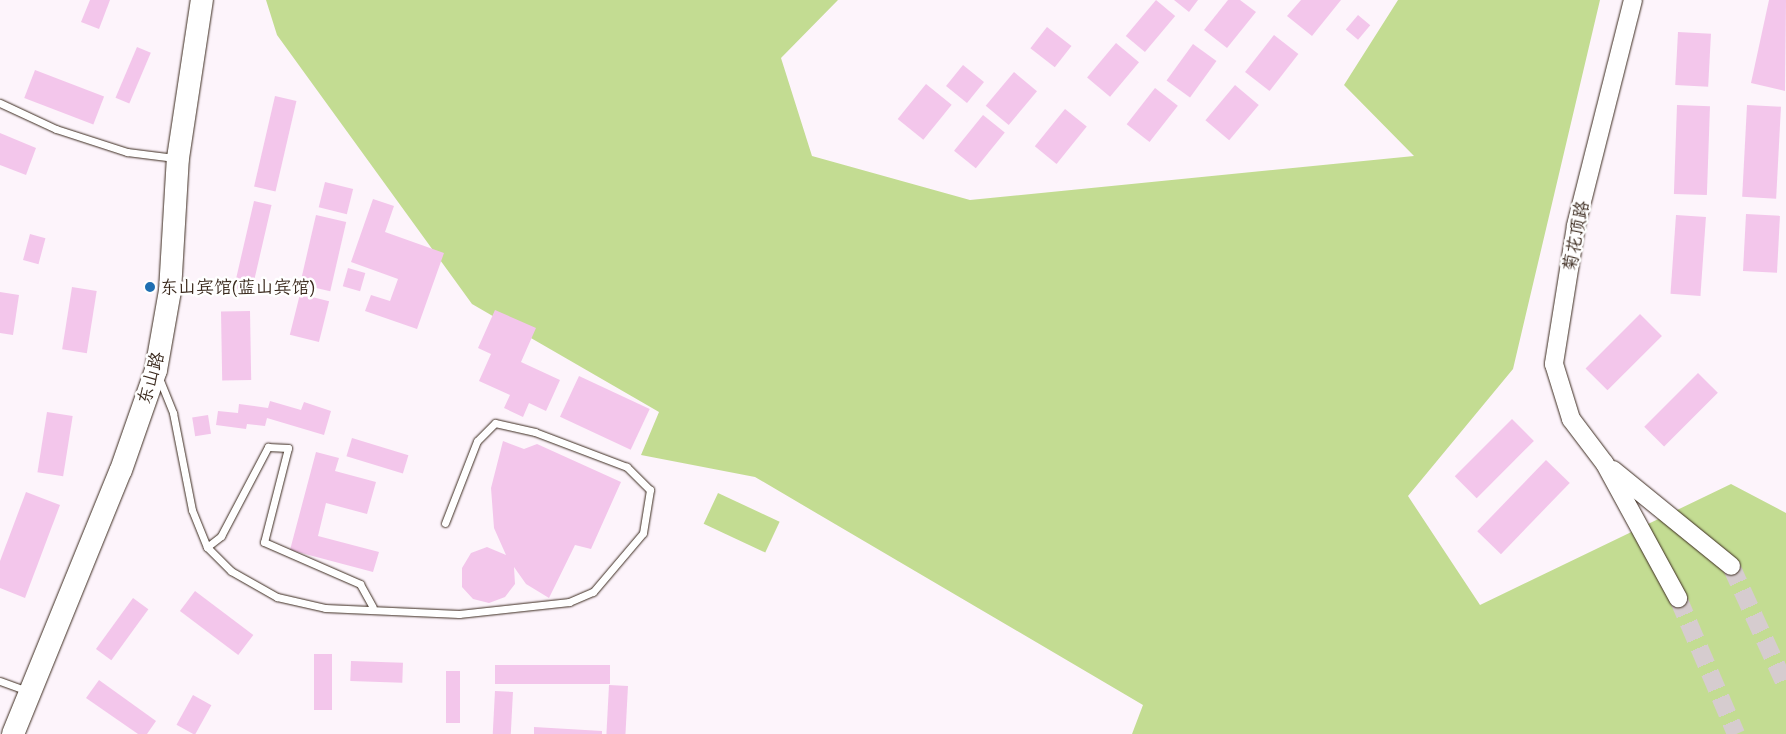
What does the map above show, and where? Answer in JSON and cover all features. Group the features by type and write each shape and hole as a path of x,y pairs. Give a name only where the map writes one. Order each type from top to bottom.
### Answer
{"main road":[{"name":"东山路","path":"13,734 121,470 156,370 170,291 178,158 202,0"}],"street":[{"name":"菊花顶路","path":"1633,0 1576,226 1554,364 1571,419 1605,464 1678,598"},
{"name":"菊花顶路","path":"1605,464 1731,566"}],"lane":[{"path":"0,103 56,129 127,152 178,158"},
{"path":"156,370 173,413 192,510 207,547 232,571 276,597 325,608 373,607 459,614 514,610 569,602 593,592 643,533 650,490 627,467 535,432 495,423 477,441 445,523"},
{"path":"207,547 221,536 268,447 288,448 264,542 360,584 373,607"},
{"path":"0,681 30,692"}],"green space":[{"path":"266,0 838,0 781,58 812,156 970,200 1414,156 1344,85 1398,0 1600,0 1513,369 1408,496 1480,605 1731,484 1786,513 1786,734 1132,734 1143,705 755,477 641,455 659,412 472,304 277,35"},
{"path":"718,493 780,522 765,553 704,524"}],"building":[{"path":"90,0 110,0 99,29 81,22"},
{"path":"1156,0 1175,16 1145,52 1126,36"},
{"path":"1174,0 1198,0 1189,12"},
{"path":"1228,0 1240,0 1256,12 1227,48 1204,30"},
{"path":"1301,0 1341,0 1312,36 1287,16"},
{"path":"1769,0 1786,0 1785,91 1751,83"},
{"path":"1358,15 1370,25 1358,40 1346,30"},
{"path":"1047,27 1071,46 1055,67 1030,48"},
{"path":"1678,32 1711,34 1708,87 1675,85"},
{"path":"1274,35 1298,54 1269,91 1245,72"},
{"path":"1116,43 1139,62 1110,97 1087,77"},
{"path":"1193,44 1216,61 1190,97 1167,80"},
{"path":"137,47 151,53 129,103 116,98"},
{"path":"963,65 984,82 967,103 946,86"},
{"path":"35,70 104,97 93,125 24,98"},
{"path":"1014,72 1037,91 1009,125 986,106"},
{"path":"926,84 952,105 923,140 898,119"},
{"path":"1235,85 1259,105 1229,140 1205,120"},
{"path":"1155,88 1178,106 1150,142 1127,124"},
{"path":"275,96 296,101 276,192 254,187"},
{"path":"1677,105 1710,106 1707,195 1674,194"},
{"path":"1747,105 1781,107 1776,199 1742,197"},
{"path":"1065,109 1087,127 1057,164 1035,146"},
{"path":"983,115 1005,133 976,168 954,151"},
{"path":"0,133 36,148 26,175 0,165"},
{"path":"325,182 353,189 347,214 319,207"},
{"path":"373,199 394,206 385,232 444,253 417,329 365,311 371,295 390,301 398,279 351,262"},
{"path":"254,201 272,205 252,292 234,288"},
{"path":"1746,214 1780,216 1777,273 1743,271"},
{"path":"316,215 346,222 330,291 300,284"},
{"path":"1676,215 1706,217 1700,296 1670,294"},
{"path":"30,234 45,238 38,264 23,260"},
{"path":"348,268 365,273 360,291 343,286"},
{"path":"72,287 97,291 87,353 62,349"},
{"path":"0,292 19,295 13,335 0,333"},
{"path":"300,294 329,301 319,342 290,335"},
{"path":"495,310 536,328 521,362 560,380 546,411 529,403 523,417 504,408 510,395 479,381 491,354 478,348"},
{"path":"250,311 251,380 222,380 221,312"},
{"path":"1640,314 1662,336 1607,390 1586,368"},
{"path":"1698,373 1718,393 1664,447 1644,427"},
{"path":"579,376 650,409 631,450 560,417"},
{"path":"270,401 301,410 304,402 331,411 324,435 267,418 265,426 247,424 246,429 216,425 218,411 238,413 239,404 268,408"},
{"path":"47,412 73,416 63,476 37,472"},
{"path":"208,415 211,434 195,436 192,418"},
{"path":"1512,419 1534,441 1477,498 1455,476"},
{"path":"352,438 408,455 403,473 346,456"},
{"path":"503,441 524,449 537,444 621,482 591,549 575,545 549,598 526,584 514,567 515,584 505,597 489,603 473,599 462,587 462,568 471,553 487,547 506,555 494,528 491,488"},
{"path":"316,452 339,458 335,471 376,482 367,514 326,503 318,536 379,552 373,572 290,550"},
{"path":"1546,460 1570,483 1501,554 1477,531"},
{"path":"26,492 60,505 25,598 0,588 0,561"},
{"path":"195,591 253,635 238,655 180,611"},
{"path":"133,598 148,609 111,660 96,649"},
{"path":"314,654 332,654 332,710 314,710"},
{"path":"351,661 403,663 402,683 350,681"},
{"path":"495,665 610,665 610,684 495,684"},
{"path":"446,671 460,671 460,723 446,723"},
{"path":"99,680 156,721 147,734 138,734 86,698"},
{"path":"609,685 628,686 625,734 606,734"},
{"path":"495,691 513,692 511,734 493,734"},
{"path":"193,695 211,705 195,734 177,725"},
{"path":"534,727 602,731 602,734 534,734"}],"tunnel":[{"path":"1731,566 1786,686"},
{"path":"1678,598 1736,734"}],"place":[{"name":"东山宾馆(蓝山宾馆)","path":"150,287"}]}
